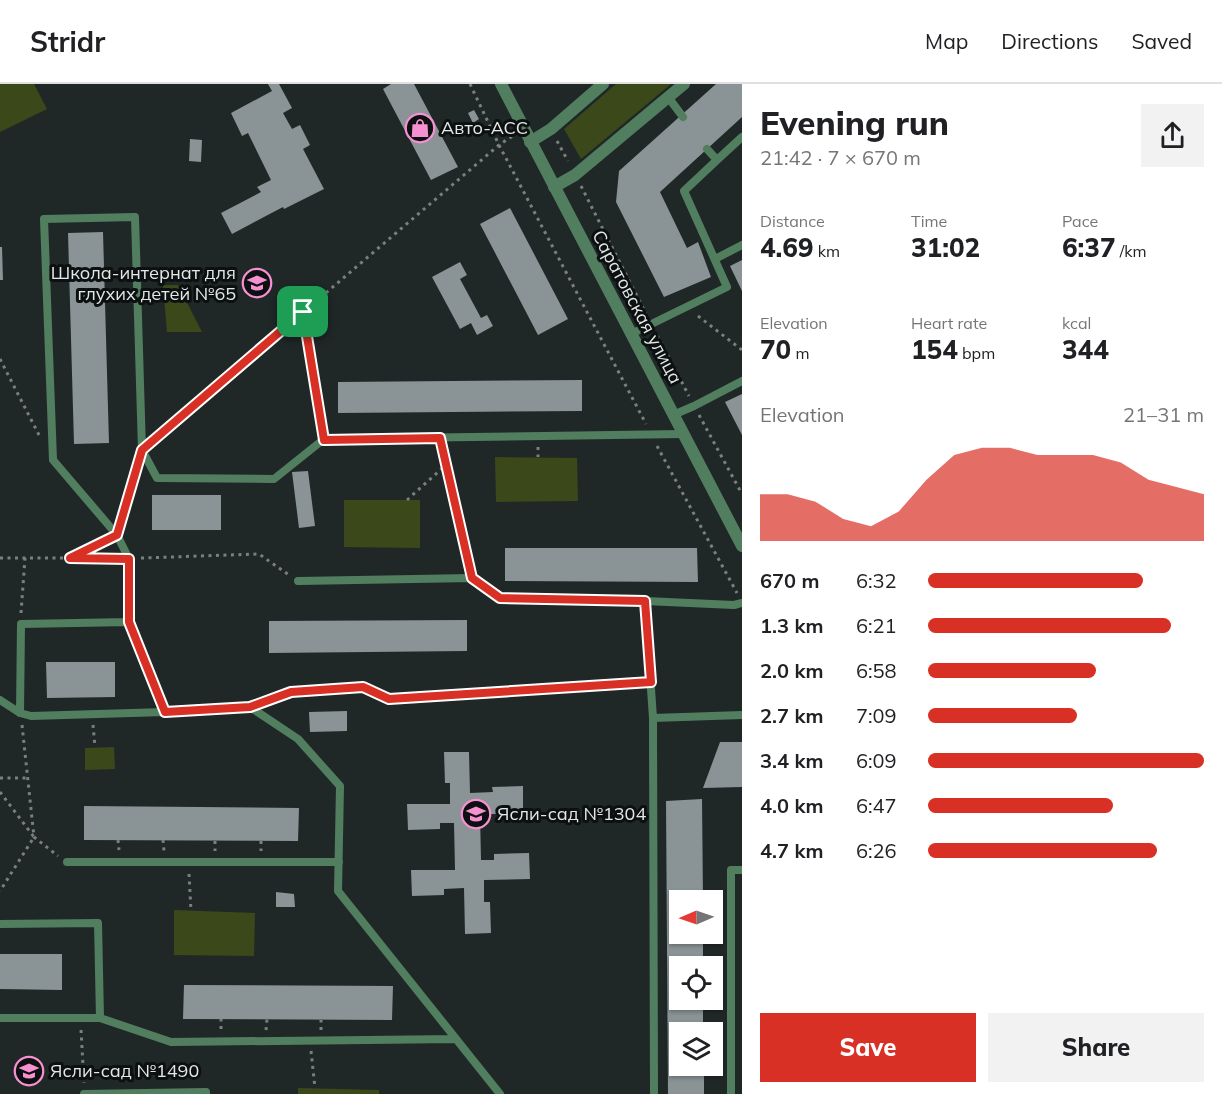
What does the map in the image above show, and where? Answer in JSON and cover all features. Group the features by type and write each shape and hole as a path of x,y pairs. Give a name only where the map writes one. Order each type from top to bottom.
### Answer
{"street":[{"name":"Саратовская улица","path":"501,84 742,546"},
{"path":"530,142 551,129 603,84"},
{"path":"554,188 575,175 684,84"}],"lane":[{"path":"668,97 683,117"},
{"path":"631,334 727,287 684,191 742,137"},
{"path":"707,149 717,160"},
{"path":"117,535 142,450 135,217 44,219 53,460 117,535 129,559 129,622 165,712"},
{"path":"715,259 742,245"},
{"path":"673,415 742,381"},
{"path":"142,450 157,478 274,478 324,440 683,434"},
{"path":"298,581 472,578 500,598 734,605 742,602"},
{"path":"645,601 653,718 654,1094"},
{"path":"20,713 21,624 129,622"},
{"path":"0,700 20,713 31,716 250,707 291,692 363,687 389,699 651,682"},
{"path":"250,707 298,739 340,786 339,891 500,1094"},
{"path":"653,718 742,716"},
{"path":"67,862 339,862"},
{"path":"731,1094 731,870 742,870"},
{"path":"0,924 98,923 100,1017"},
{"path":"0,1018 100,1017 171,1042 456,1039"},
{"path":"84,1094 206,1092 206,1094"}],"path":[{"path":"470,84 499,146 742,602"},
{"path":"142,450 523,128"},
{"path":"551,129 742,494"},
{"path":"687,308 742,350"},
{"path":"303,312 324,440"},
{"path":"0,359 53,460"},
{"path":"440,438 472,578"},
{"path":"407,500 446,464"},
{"path":"70,558 117,535"},
{"path":"0,558 129,559 259,554 298,581"},
{"path":"21,624 25,558"},
{"path":"0,891 34,837 20,713"},
{"path":"92,714 95,747"},
{"path":"0,778 27,778"},
{"path":"0,792 34,837 67,862"},
{"path":"189,872 191,911"},
{"path":"80,1017 84,1094"},
{"path":"310,1040 315,1088"}],"green space":[{"path":"0,84 34,84 47,109 0,132"},
{"path":"616,84 671,84 581,159 564,129"},
{"path":"163,285 178,285 202,332 167,332"},
{"path":"495,457 577,458 578,501 496,502"},
{"path":"344,500 420,500 420,548 344,547"},
{"path":"114,747 115,769 85,770 85,748"},
{"path":"174,910 255,913 254,956 174,955"},
{"path":"298,1088 379,1090 379,1094 298,1094"}],"building":[{"path":"268,84 279,84 292,108 283,113 292,129 300,125 310,145 303,149 324,189 284,209 283,207 232,234 221,213 261,192 257,187 271,180 248,133 242,136 231,113 272,91"},
{"name":"Авто-АСС","path":"391,84 414,84 458,167 431,180 383,89"},
{"path":"716,84 742,84 742,117 660,192 687,248 698,242 711,277 664,297 616,202 619,171"},
{"path":"474,110 479,119 473,123 468,113"},
{"path":"190,139 202,140 201,162 189,161"},
{"path":"510,208 568,319 538,335 480,224"},
{"path":"103,232 109,443 74,444 68,233"},
{"path":"0,247 2,247 3,280 0,280"},
{"path":"742,260 742,291 730,266"},
{"path":"460,262 467,275 460,279 481,318 487,315 493,326 477,335 471,323 460,329 432,277"},
{"path":"582,380 582,411 338,413 338,382"},
{"path":"742,394 742,435 725,402"},
{"path":"308,471 315,526 299,528 292,472"},
{"path":"152,495 221,495 221,530 152,530"},
{"path":"505,548 697,548 698,582 505,581"},
{"path":"467,620 467,651 269,653 269,621"},
{"path":"46,662 115,662 115,697 47,698"},
{"path":"347,711 347,731 310,732 309,712"},
{"path":"720,742 742,742 742,787 703,788"},
{"path":"444,752 469,752 470,793 493,792 492,787 523,786 523,814 480,814 481,860 494,860 494,854 529,853 530,879 484,880 484,902 490,902 491,933 465,934 464,888 444,889 444,895 412,896 411,870 455,870 454,823 440,823 440,829 408,830 407,804 450,804 450,783 445,783"},
{"path":"702,799 703,890 669,890 669,944 703,944 703,956 669,956 669,1010 703,1010 703,1022 669,1022 669,1076 704,1076 704,1094 668,1094 666,801"},
{"path":"84,806 299,808 298,841 84,840"},
{"path":"276,892 294,894 295,907 276,907"},
{"path":"0,954 62,954 62,990 0,989"},
{"path":"184,985 393,986 392,1020 183,1019"}],"place":[{"name":"Авто-АСС","path":"420,128"},
{"name":"Школа-интернат для глухих детей №65","path":"257,283"},
{"name":"Ясли-сад №1304","path":"476,814"},
{"name":"Ясли-сад №1490","path":"29,1071"}],"route":[{"path":"303,312 324,440 440,438 472,578 500,598 645,601 651,682 389,699 363,687 291,692 250,707 165,712 129,622 129,559 70,558 117,535 142,450 303,312"}]}
